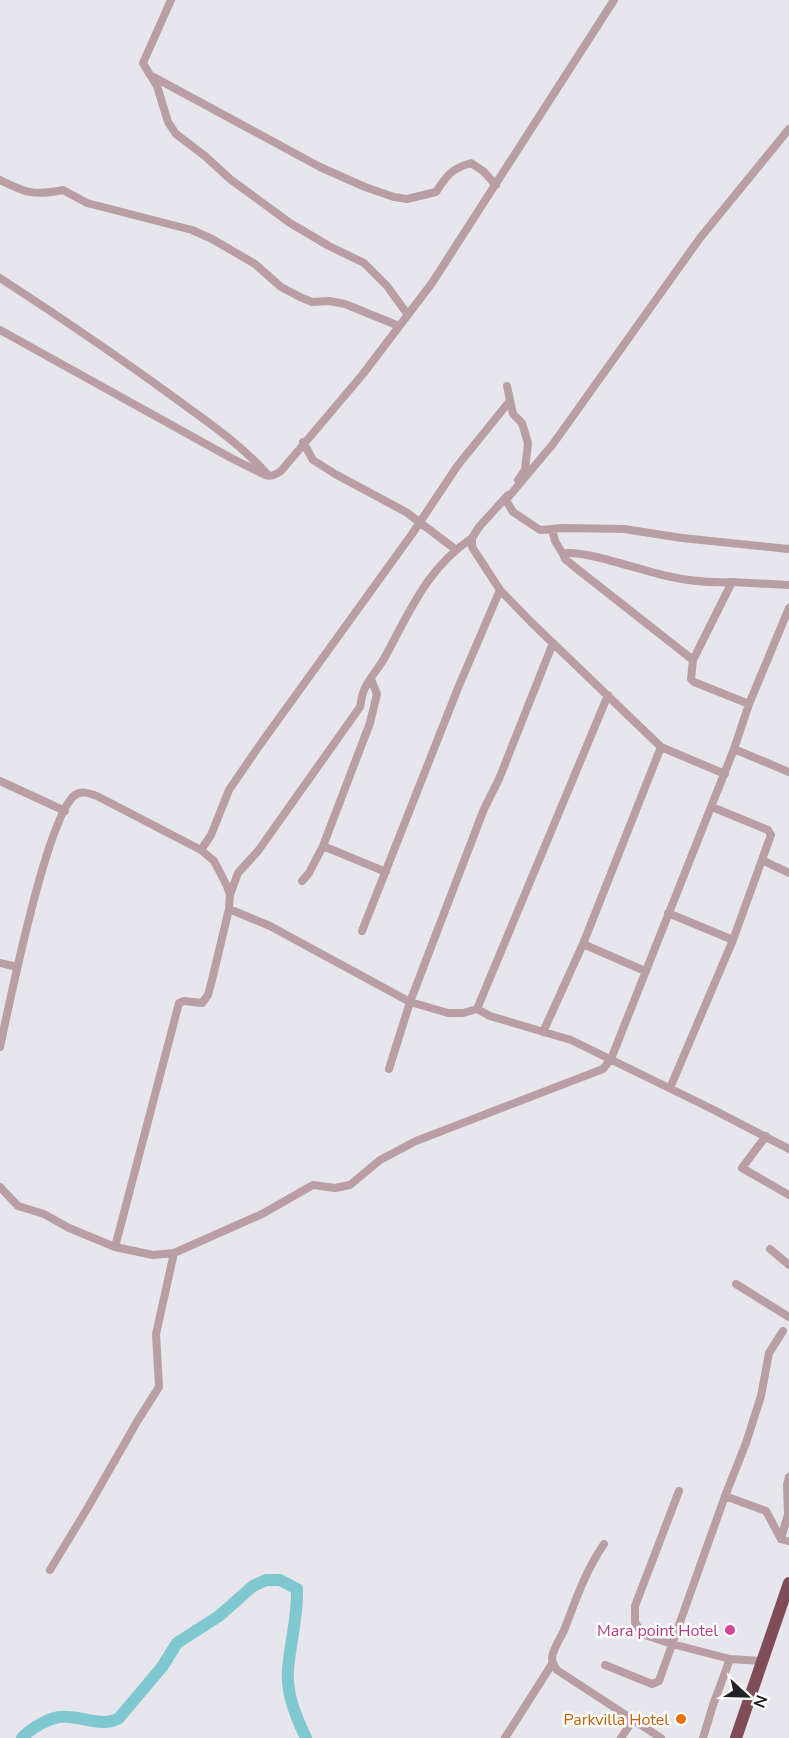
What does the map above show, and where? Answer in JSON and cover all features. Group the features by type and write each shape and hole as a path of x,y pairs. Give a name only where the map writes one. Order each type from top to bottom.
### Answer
{"highway":[{"path":"736,1738 789,1583"}],"street":[{"path":"171,0 143,63 158,86 168,122 176,134 230,179 290,223 364,263 387,286 408,315"},
{"path":"270,477 281,471 303,442 348,392 432,283 614,0"},
{"path":"150,75 320,167 394,197 407,199 436,192 448,174 458,167 471,163 483,171 496,185"},
{"path":"115,1247 179,1003 184,1001 202,1003 208,995 229,909 230,895 238,873 258,851 360,706 365,688 438,566 455,549 472,538 478,527 506,500 553,444 700,238 789,129"},
{"path":"0,180 21,191 43,194 63,190 87,203 192,230 255,264 281,286 300,297 312,302 329,301 345,304 399,326"},
{"path":"0,278 106,349 208,422 246,452 270,477"},
{"path":"0,330 231,458 270,477"},
{"path":"506,500 525,470 528,443 522,423 513,414 507,386"},
{"path":"201,850 211,835 229,790 245,765 420,523 458,465 509,402"},
{"path":"303,442 313,460 334,474 405,512 455,549"},
{"path":"506,500 513,512 540,530 624,529 681,538 789,549"},
{"path":"552,529 555,541 565,559 693,660"},
{"path":"472,538 472,547 500,590 661,747 725,774"},
{"path":"563,554 569,553 667,576 704,582 789,585"},
{"path":"732,582 693,660 690,672 694,682 749,704"},
{"path":"362,931 438,737 500,590"},
{"path":"0,1187 18,1206 45,1214 69,1228 115,1247 153,1255 174,1253 262,1214 313,1185 336,1188 350,1185 380,1160 416,1141 603,1069 611,1059 725,774 749,704 789,608"},
{"path":"389,1068 410,1002 483,809 499,779 554,643"},
{"path":"302,881 309,873 323,846 370,723 377,694 371,679"},
{"path":"477,1009 608,695"},
{"path":"543,1032 583,944 661,747"},
{"path":"734,749 789,772"},
{"path":"0,781 65,811"},
{"path":"0,1047 17,967 54,832 75,796 87,792 201,850 214,861 230,895"},
{"path":"670,1088 733,940 770,832 712,807"},
{"path":"323,846 386,872"},
{"path":"762,860 789,873"},
{"path":"229,909 270,927 410,1002 448,1013 463,1013 477,1009 490,1016 571,1041 670,1088 789,1149"},
{"path":"668,913 733,940"},
{"path":"583,944 645,971"},
{"path":"0,963 17,967"},
{"path":"766,1136 742,1168 789,1195"},
{"path":"770,1249 789,1265"},
{"path":"50,1570 159,1387 156,1334 174,1253"},
{"path":"736,1284 789,1317"},
{"path":"604,1665 652,1684 659,1681 746,1443 761,1396 769,1353 783,1331"},
{"path":"785,1540 789,1477"},
{"path":"679,1491 635,1606 634,1622 642,1634 672,1644 730,1659 762,1662"},
{"path":"725,1496 766,1511 785,1540"},
{"path":"505,1738 552,1664 552,1655 565,1628 570,1609 604,1544"},
{"path":"704,1738 730,1659"},
{"path":"552,1664 557,1670 661,1738"},
{"path":"621,1738 633,1720"}],"waterway":[{"path":"22,1738 39,1725 59,1717 75,1717 97,1722 119,1718 162,1667 177,1643 219,1616 253,1586 266,1580 280,1580 297,1589 288,1679 292,1705 306,1738"}],"place":[{"name":"Mara point Hotel","path":"730,1630"},
{"name":"Parkvilla Hotel","path":"681,1719"}]}
